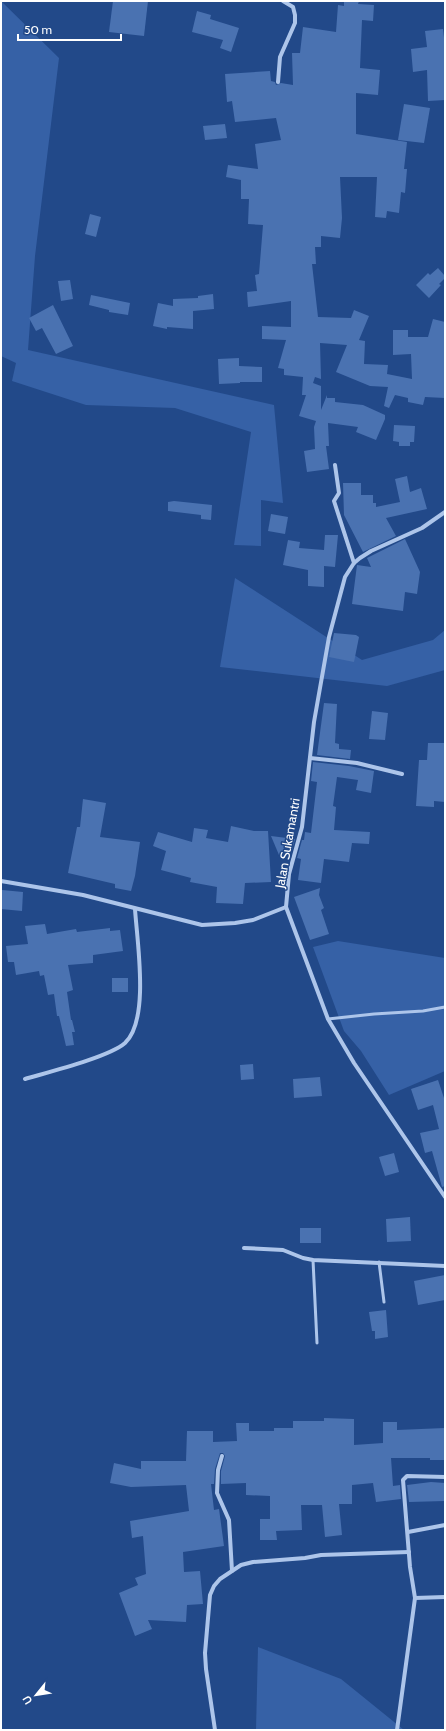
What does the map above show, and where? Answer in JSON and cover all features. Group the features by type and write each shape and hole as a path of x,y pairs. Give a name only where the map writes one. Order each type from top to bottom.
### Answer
{"street":[{"path":"278,82 280,57 295,20 293,7 283,1"},
{"path":"335,465 339,493 334,501 354,563"},
{"name":"Jalan Sukamantri","path":"445,512 422,528 371,550 354,563 345,577 329,637 314,722 302,826 289,874 286,907 328,1019 354,1062 445,1197"},
{"path":"310,758 356,764 402,774"},
{"path":"1,881 83,895 202,925 220,925 253,920 286,907"},
{"path":"26,1079 108,1053 126,1042 139,1015 141,998 135,909"},
{"path":"244,1248 283,1250 303,1258 313,1260 445,1266"},
{"path":"222,1456 218,1470 217,1493 229,1520 232,1570"},
{"path":"397,1730 415,1598 409,1552 404,1479 407,1476 445,1477"},
{"path":"408,1532 445,1525"},
{"path":"215,1730 205,1653 210,1596 214,1586 232,1570 241,1565 253,1562 305,1558 321,1555 409,1552"},
{"path":"415,1598 445,1597"}],"lane":[{"path":"328,1019 423,1011 445,1007"},
{"path":"313,1260 317,1343"},
{"path":"379,1262 384,1302"}],"shaded area":[{"path":"1,1 59,58 35,256 28,350 274,405 283,503 261,500 261,546 234,545 251,432 175,408 86,405 12,381 16,363 1,356"},
{"path":"235,578 362,660 433,640 445,630 445,670 387,686 220,667"},
{"path":"338,941 445,958 445,1071 389,1095 361,1051 344,1031 313,947"},
{"path":"258,1647 341,1679 404,1730 256,1730"}],"building":[{"path":"113,1 148,1 144,36 109,32"},
{"path":"344,1 359,1 358,4 374,5 373,21 362,20 360,68 380,70 378,95 356,93 356,134 407,142 404,169 407,169 405,193 401,192 399,213 387,211 386,218 375,217 377,177 340,177 342,218 340,238 321,236 321,247 315,247 316,264 312,264 318,317 351,318 354,310 369,316 359,340 365,341 364,364 388,365 387,374 412,379 411,354 393,355 393,330 408,330 408,337 428,337 433,319 445,322 445,398 425,397 423,405 408,402 408,398 395,395 389,408 384,406 388,387 370,386 336,372 347,345 320,343 321,379 315,377 313,383 321,386 321,410 327,395 327,398 335,398 335,402 363,405 385,415 385,419 376,440 356,432 358,427 328,423 329,446 326,446 329,469 307,472 304,451 315,449 314,427 316,421 299,416 306,395 302,395 303,377 284,375 284,369 278,368 286,340 262,339 262,326 291,327 291,301 248,307 247,292 257,291 255,275 259,274 263,225 248,224 249,199 241,199 241,180 226,177 228,165 258,169 255,144 281,140 276,118 235,122 232,101 227,102 225,74 270,71 271,81 275,82 276,85 281,83 293,85 292,53 300,53 303,27 336,32 338,5 344,6"},
{"path":"197,11 211,15 210,19 239,28 231,52 220,48 223,40 192,32"},
{"path":"443,29 445,46 445,100 428,101 427,70 413,72 411,49 427,47 425,31"},
{"path":"404,104 430,108 424,143 398,140"},
{"path":"225,124 227,138 205,140 203,126"},
{"path":"90,214 101,217 96,237 85,234"},
{"path":"438,268 445,278 439,284 441,285 429,298 416,285 428,273 430,275"},
{"path":"70,280 73,299 61,301 58,281"},
{"path":"213,294 214,309 193,311 193,329 167,327 167,329 153,326 158,303 173,306 173,299 198,298 198,296"},
{"path":"91,295 130,303 128,315 109,312 109,310 89,305"},
{"path":"53,305 73,346 56,354 42,328 36,331 29,318"},
{"path":"239,358 239,366 262,367 262,382 219,384 218,359"},
{"path":"394,425 415,426 414,442 410,442 410,446 399,446 399,442 393,441"},
{"path":"407,476 410,492 421,488 427,509 386,518 396,536 363,552 344,515 343,483 361,483 361,495 373,495 373,503 376,503 376,507 400,502 395,479"},
{"path":"174,501 212,505 211,520 201,519 201,515 168,511 168,502"},
{"path":"271,514 288,517 285,534 268,531"},
{"path":"325,535 338,535 335,567 324,566 324,587 308,586 308,570 283,565 288,540 300,542 299,548 324,550"},
{"path":"405,539 420,572 417,594 405,592 403,611 352,604 357,565 371,567 367,558"},
{"path":"334,633 356,635 359,637 354,662 329,657"},
{"path":"324,703 337,704 335,743 339,744 339,749 351,750 350,759 317,755"},
{"path":"372,711 388,713 385,740 369,739"},
{"path":"428,743 445,743 445,802 434,801 434,807 416,806 419,760 427,760"},
{"path":"313,762 349,766 374,771 371,793 356,790 358,780 337,777 333,806 336,807 334,830 370,832 369,844 352,843 349,862 324,859 321,883 298,880 301,859 297,858 302,840 304,840 305,832 311,833 317,782 311,781"},
{"path":"83,799 106,803 100,837 140,842 135,876 131,891 115,888 115,884 68,873 77,827 80,827"},
{"path":"231,826 254,831 268,831 271,882 245,883 243,904 216,903 217,887 190,882 191,878 161,870 166,851 153,846 158,832 192,842 194,828 208,830 206,838 228,842"},
{"path":"271,836 295,839 290,857 279,855"},
{"path":"320,888 319,895 324,908 321,910 329,934 310,940 294,897"},
{"path":"2,890 23,892 22,911 1,909"},
{"path":"45,924 47,934 76,929 77,932 110,928 110,931 120,930 123,951 93,955 93,963 68,965 73,990 67,992 71,1020 75,1032 72,1032 74,1045 66,1046 59,1016 57,1016 54,994 48,995 44,975 40,976 39,971 16,975 14,962 8,962 6,946 28,944 25,926"},
{"path":"112,978 128,978 128,992 112,992"},
{"path":"253,1064 254,1079 241,1080 240,1065"},
{"path":"320,1077 322,1096 294,1098 293,1079"},
{"path":"438,1080 445,1101 445,1186 442,1187 432,1151 425,1153 420,1133 439,1129 433,1105 418,1110 411,1089"},
{"path":"394,1153 399,1172 385,1176 379,1157"},
{"path":"410,1217 411,1241 387,1242 386,1219"},
{"path":"300,1228 321,1228 321,1243 300,1243"},
{"path":"445,1275 445,1300 418,1305 414,1281"},
{"path":"386,1310 388,1337 375,1339 375,1331 372,1331 369,1312"},
{"path":"324,1418 354,1419 354,1445 383,1443 383,1422 397,1422 397,1430 445,1428 445,1460 430,1460 430,1458 391,1458 393,1486 400,1485 401,1499 376,1502 373,1483 352,1485 352,1504 339,1504 342,1535 325,1537 322,1505 301,1505 302,1530 276,1531 277,1540 260,1540 260,1519 270,1519 270,1496 246,1495 246,1483 221,1484 221,1471 225,1456 223,1453 220,1453 215,1469 214,1484 211,1484 214,1510 219,1509 224,1546 183,1552 184,1572 200,1571 203,1604 187,1605 186,1622 148,1620 152,1629 135,1636 119,1593 138,1585 135,1578 146,1574 143,1536 132,1538 130,1521 189,1511 186,1485 131,1487 110,1483 114,1463 141,1469 141,1461 186,1461 187,1431 213,1431 213,1442 237,1441 236,1423 249,1423 249,1431 274,1431 274,1428 293,1428 293,1421 324,1421"},
{"path":"431,1482 445,1483 445,1501 409,1502 407,1485"}]}
